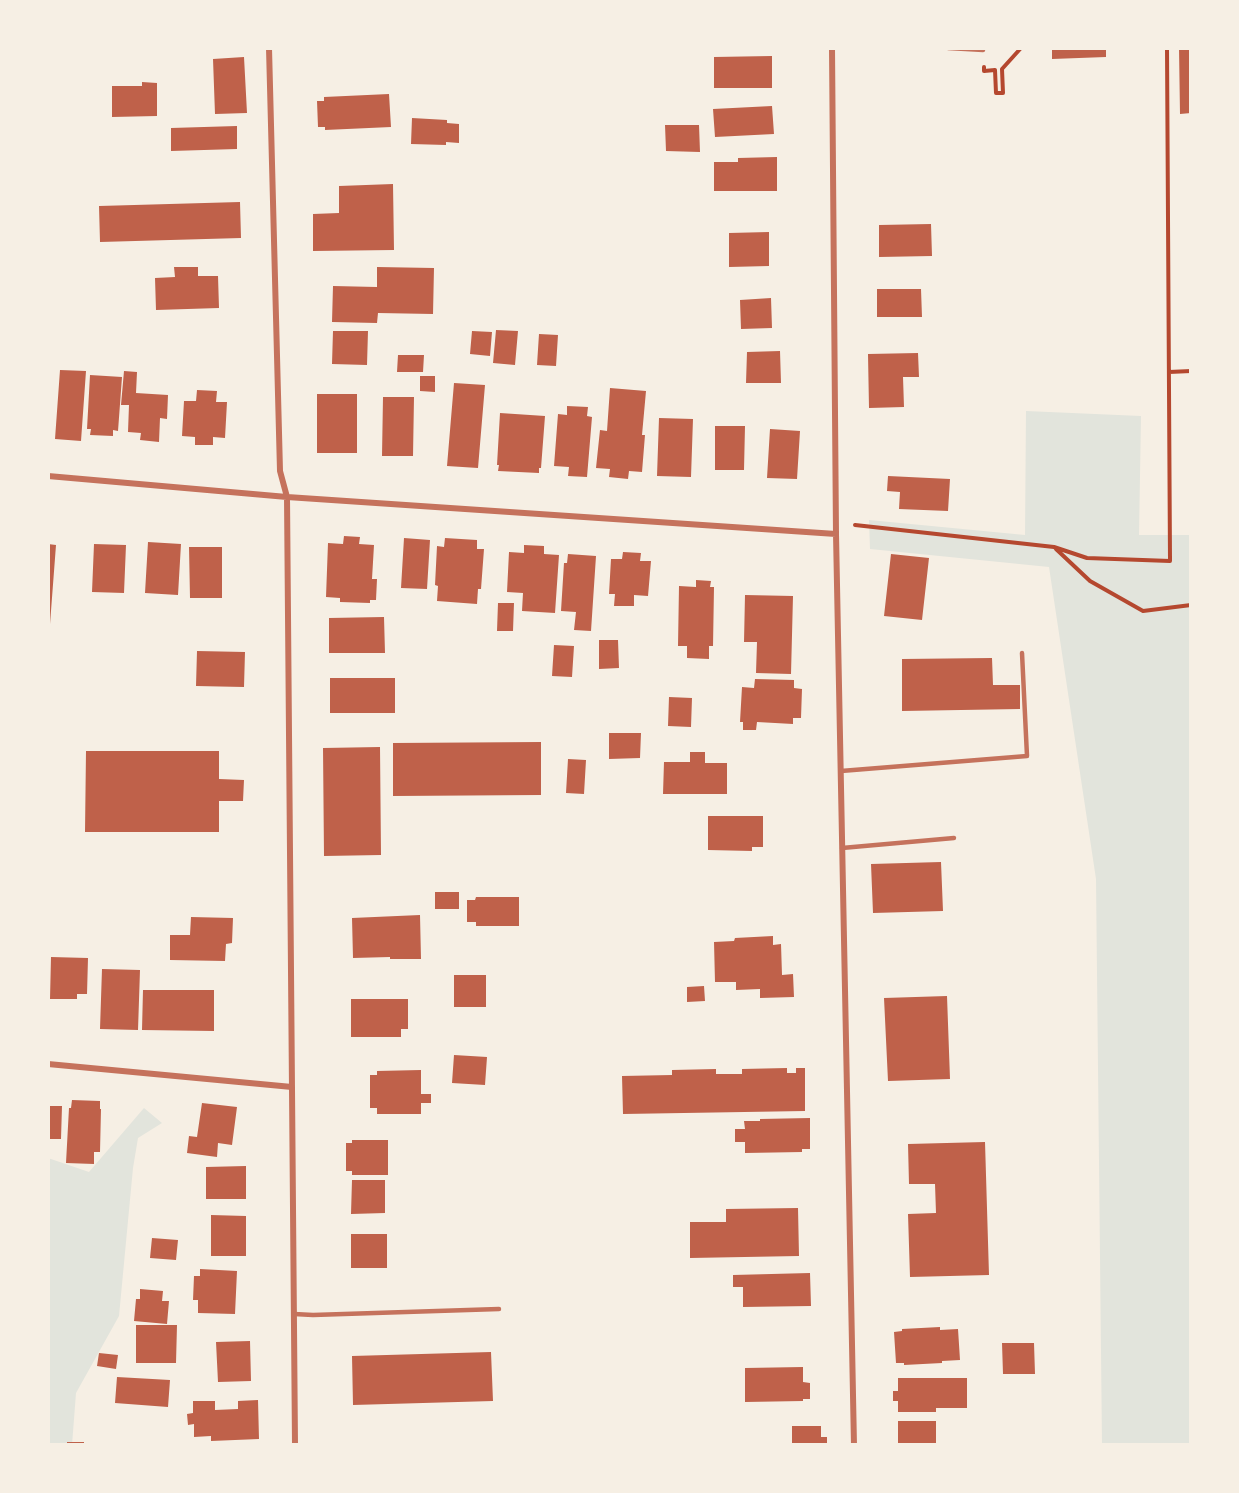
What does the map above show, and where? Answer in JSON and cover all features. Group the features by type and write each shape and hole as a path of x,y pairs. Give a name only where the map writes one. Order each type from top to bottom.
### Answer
{"street":[{"path":"269,48 280,471 287,496 295,1445"},
{"path":"832,48 836,534 854,1445"},
{"path":"48,476 287,496 836,534"},
{"path":"48,1064 292,1087"}],"lane":[{"path":"948,48 983,50"},
{"path":"841,771 1027,756 1022,653"},
{"path":"842,848 954,838"},
{"path":"294,1314 499,1310"}],"path":[{"path":"983,50 984,71 994,70 996,93 1003,93 1002,69 1021,48"},
{"path":"855,525 1054,547 1087,558 1170,561 1167,48"},
{"path":"1169,372 1191,371"},
{"path":"1054,547 1090,580 1143,610 1191,604"}],"shaded area":[{"path":"1026,411 1141,416 1139,535 1191,535 1191,1445 1102,1445 1096,879 1049,567 870,549 869,520 1025,535"},
{"path":"144,1108 162,1123 138,1138 119,1316 76,1393 72,1445 48,1445 48,1158 89,1172"}],"building":[{"path":"1052,48 1106,48 1106,57 1052,59"},
{"path":"1179,48 1191,48 1191,113 1180,114"},
{"path":"772,56 772,88 714,88 714,57"},
{"path":"244,57 247,113 215,114 213,59"},
{"path":"142,82 157,83 157,116 112,117 112,86 142,86"},
{"path":"389,94 391,127 325,130 325,127 318,127 317,101 324,101 324,97"},
{"path":"772,106 774,134 715,137 713,109"},
{"path":"412,118 447,120 447,123 459,124 459,143 411,144"},
{"path":"665,125 699,125 700,152 666,151"},
{"path":"237,126 237,149 171,151 171,128"},
{"path":"777,157 777,191 714,191 714,162 738,162 738,158"},
{"path":"393,184 394,250 313,251 313,214 339,213 339,186"},
{"path":"240,202 241,238 100,242 99,206"},
{"path":"931,224 932,256 879,257 879,225"},
{"path":"769,232 769,266 729,267 729,233"},
{"path":"174,267 198,267 198,276 218,276 219,308 156,310 155,278 175,277"},
{"path":"377,267 434,268 433,314 378,313 377,323 332,322 333,286 377,287"},
{"path":"877,289 921,289 922,317 877,317"},
{"path":"771,298 772,328 741,329 740,300"},
{"path":"496,330 518,331 515,365 493,363"},
{"path":"333,331 368,331 367,365 332,364"},
{"path":"472,331 492,332 490,356 470,354"},
{"path":"539,334 558,335 556,366 537,365"},
{"path":"780,351 781,383 746,383 747,352"},
{"path":"918,353 919,377 903,377 904,407 869,408 868,354"},
{"path":"398,355 424,355 423,372 397,372"},
{"path":"60,370 86,371 81,441 55,439"},
{"path":"124,371 137,372 136,393 168,395 167,419 160,418 159,442 140,440 141,433 128,432 129,405 121,405"},
{"path":"90,375 122,377 118,431 113,430 113,436 90,435 91,429 87,429"},
{"path":"420,376 435,376 435,392 420,391"},
{"path":"454,383 485,385 478,468 447,466"},
{"path":"610,388 646,391 642,435 645,435 642,472 629,471 628,479 609,477 610,469 596,468 600,430 607,431"},
{"path":"197,390 217,391 216,402 227,402 225,438 213,437 213,445 195,445 195,437 182,436 184,401 196,401"},
{"path":"317,394 357,394 357,453 317,453"},
{"path":"383,397 414,397 413,456 382,456"},
{"path":"567,406 588,407 587,416 592,417 587,477 568,476 569,467 554,466 558,414 567,415"},
{"path":"500,413 545,416 539,473 498,471"},
{"path":"659,418 693,419 691,477 657,476"},
{"path":"715,426 745,426 744,470 715,470"},
{"path":"770,429 800,431 797,479 767,478"},
{"path":"888,476 950,479 948,511 899,509 900,492 887,491"},
{"path":"344,536 360,537 359,544 374,545 372,579 377,579 376,600 370,600 370,603 340,602 340,598 326,597 328,543 343,544"},
{"path":"404,538 430,540 427,589 401,588"},
{"path":"445,538 477,540 477,549 484,549 481,589 478,589 477,604 437,601 438,586 435,585 437,546 444,547"},
{"path":"148,542 181,544 178,595 145,593"},
{"path":"48,544 56,545 50,624 48,624"},
{"path":"94,544 126,545 124,593 92,592"},
{"path":"524,545 544,546 544,554 559,555 555,613 522,611 523,593 507,592 509,552 524,553"},
{"path":"189,547 222,547 222,598 190,598"},
{"path":"623,552 641,553 640,561 651,561 648,596 634,595 634,606 614,606 615,594 609,594 611,559 622,559"},
{"path":"568,554 596,556 591,631 574,630 576,612 561,611 564,563 567,563"},
{"path":"891,554 929,558 922,620 884,616"},
{"path":"696,580 711,581 710,587 714,587 713,646 709,646 709,659 687,658 687,646 678,646 679,586 696,587"},
{"path":"745,595 793,596 791,674 756,673 757,642 744,642"},
{"path":"498,603 514,603 513,631 497,631"},
{"path":"384,617 385,653 329,653 329,618"},
{"path":"599,640 618,640 619,668 599,669"},
{"path":"554,645 574,646 572,677 552,676"},
{"path":"197,651 245,652 244,687 196,686"},
{"path":"992,658 993,685 1020,685 1020,709 902,711 902,659"},
{"path":"330,678 395,678 395,713 330,713"},
{"path":"755,679 794,680 794,688 802,689 801,718 793,718 793,724 757,722 756,730 743,730 743,722 740,722 742,687 754,688"},
{"path":"669,697 692,698 691,727 668,726"},
{"path":"609,733 641,733 640,758 609,759"},
{"path":"541,742 541,795 393,796 393,743"},
{"path":"380,747 381,855 324,856 323,748"},
{"path":"86,751 219,751 219,779 244,780 243,801 219,801 219,832 85,832"},
{"path":"690,752 705,752 705,763 727,763 727,794 663,794 664,762 690,762"},
{"path":"568,759 586,760 584,794 566,793"},
{"path":"708,816 763,816 763,847 752,847 752,851 708,850"},
{"path":"941,862 943,911 873,913 871,864"},
{"path":"435,892 459,892 459,909 435,909"},
{"path":"476,897 519,897 519,926 476,926 476,922 467,922 467,900 475,900"},
{"path":"420,915 421,959 353,958 352,918"},
{"path":"191,917 233,918 232,943 226,944 225,961 170,960 170,935 190,935"},
{"path":"773,936 773,945 781,944 782,975 793,974 794,997 760,998 760,989 736,990 736,982 715,982 714,942 734,941 735,938"},
{"path":"51,957 88,958 87,994 77,994 77,999 50,999"},
{"path":"102,969 140,970 138,1030 100,1029"},
{"path":"454,975 486,975 486,1007 454,1007"},
{"path":"704,986 705,1001 687,1002 687,987"},
{"path":"143,990 214,990 214,1031 142,1030"},
{"path":"947,996 950,1079 888,1081 884,998"},
{"path":"351,999 408,999 408,1029 401,1029 401,1037 351,1037"},
{"path":"454,1055 487,1057 485,1085 452,1083"},
{"path":"787,1068 787,1073 796,1073 796,1068 805,1068 805,1111 623,1114 622,1076 672,1075 672,1070 716,1069 716,1074 742,1074 742,1069"},
{"path":"421,1070 421,1094 431,1094 431,1103 421,1103 421,1114 377,1114 377,1108 370,1108 370,1075 377,1075 377,1071"},
{"path":"72,1100 100,1101 100,1152 94,1152 94,1164 66,1163 69,1108 71,1108"},
{"path":"202,1103 237,1107 232,1145 218,1143 217,1157 187,1153 189,1136 197,1137"},
{"path":"48,1106 62,1106 61,1139 48,1139"},
{"path":"810,1118 810,1149 802,1149 802,1152 745,1153 745,1142 735,1142 735,1129 745,1129 744,1121"},
{"path":"352,1140 388,1140 388,1175 352,1175 352,1171 346,1171 346,1143 352,1143"},
{"path":"985,1142 989,1275 910,1277 908,1214 936,1213 935,1184 909,1184 908,1144"},
{"path":"246,1166 246,1199 206,1199 206,1167"},
{"path":"352,1180 385,1180 385,1213 351,1214"},
{"path":"798,1208 799,1256 690,1258 690,1222 726,1222 726,1209"},
{"path":"211,1215 246,1216 246,1256 211,1256"},
{"path":"351,1234 387,1234 387,1268 351,1268"},
{"path":"152,1238 178,1240 176,1260 150,1258"},
{"path":"200,1269 237,1271 235,1314 198,1313 198,1300 193,1300 194,1276 200,1276"},
{"path":"810,1273 811,1306 743,1307 743,1287 733,1287 733,1275"},
{"path":"140,1289 163,1291 162,1301 169,1301 167,1324 134,1321 136,1299 140,1299"},
{"path":"136,1325 177,1325 176,1363 136,1363"},
{"path":"940,1327 940,1330 958,1329 960,1360 904,1365 904,1363 896,1363 894,1332 902,1331 902,1329"},
{"path":"250,1341 251,1381 218,1382 216,1342"},
{"path":"1002,1343 1034,1343 1035,1374 1003,1374"},
{"path":"491,1352 493,1401 353,1405 352,1356"},
{"path":"99,1353 118,1355 116,1369 97,1366"},
{"path":"803,1367 803,1382 810,1383 810,1399 745,1402 745,1368"},
{"path":"117,1377 170,1380 168,1407 115,1403"},
{"path":"898,1378 967,1378 967,1408 936,1408 936,1412 898,1412 898,1401 893,1401 893,1391 898,1391"},
{"path":"258,1400 259,1439 211,1441 211,1436 194,1437 194,1424 188,1425 187,1414 193,1413 193,1401 215,1401 215,1410 238,1409 238,1401"},
{"path":"898,1421 936,1421 936,1445 898,1445"},
{"path":"792,1426 821,1426 821,1437 827,1437 827,1445 792,1445"},
{"path":"67,1442 84,1442 84,1445 67,1445"}]}
